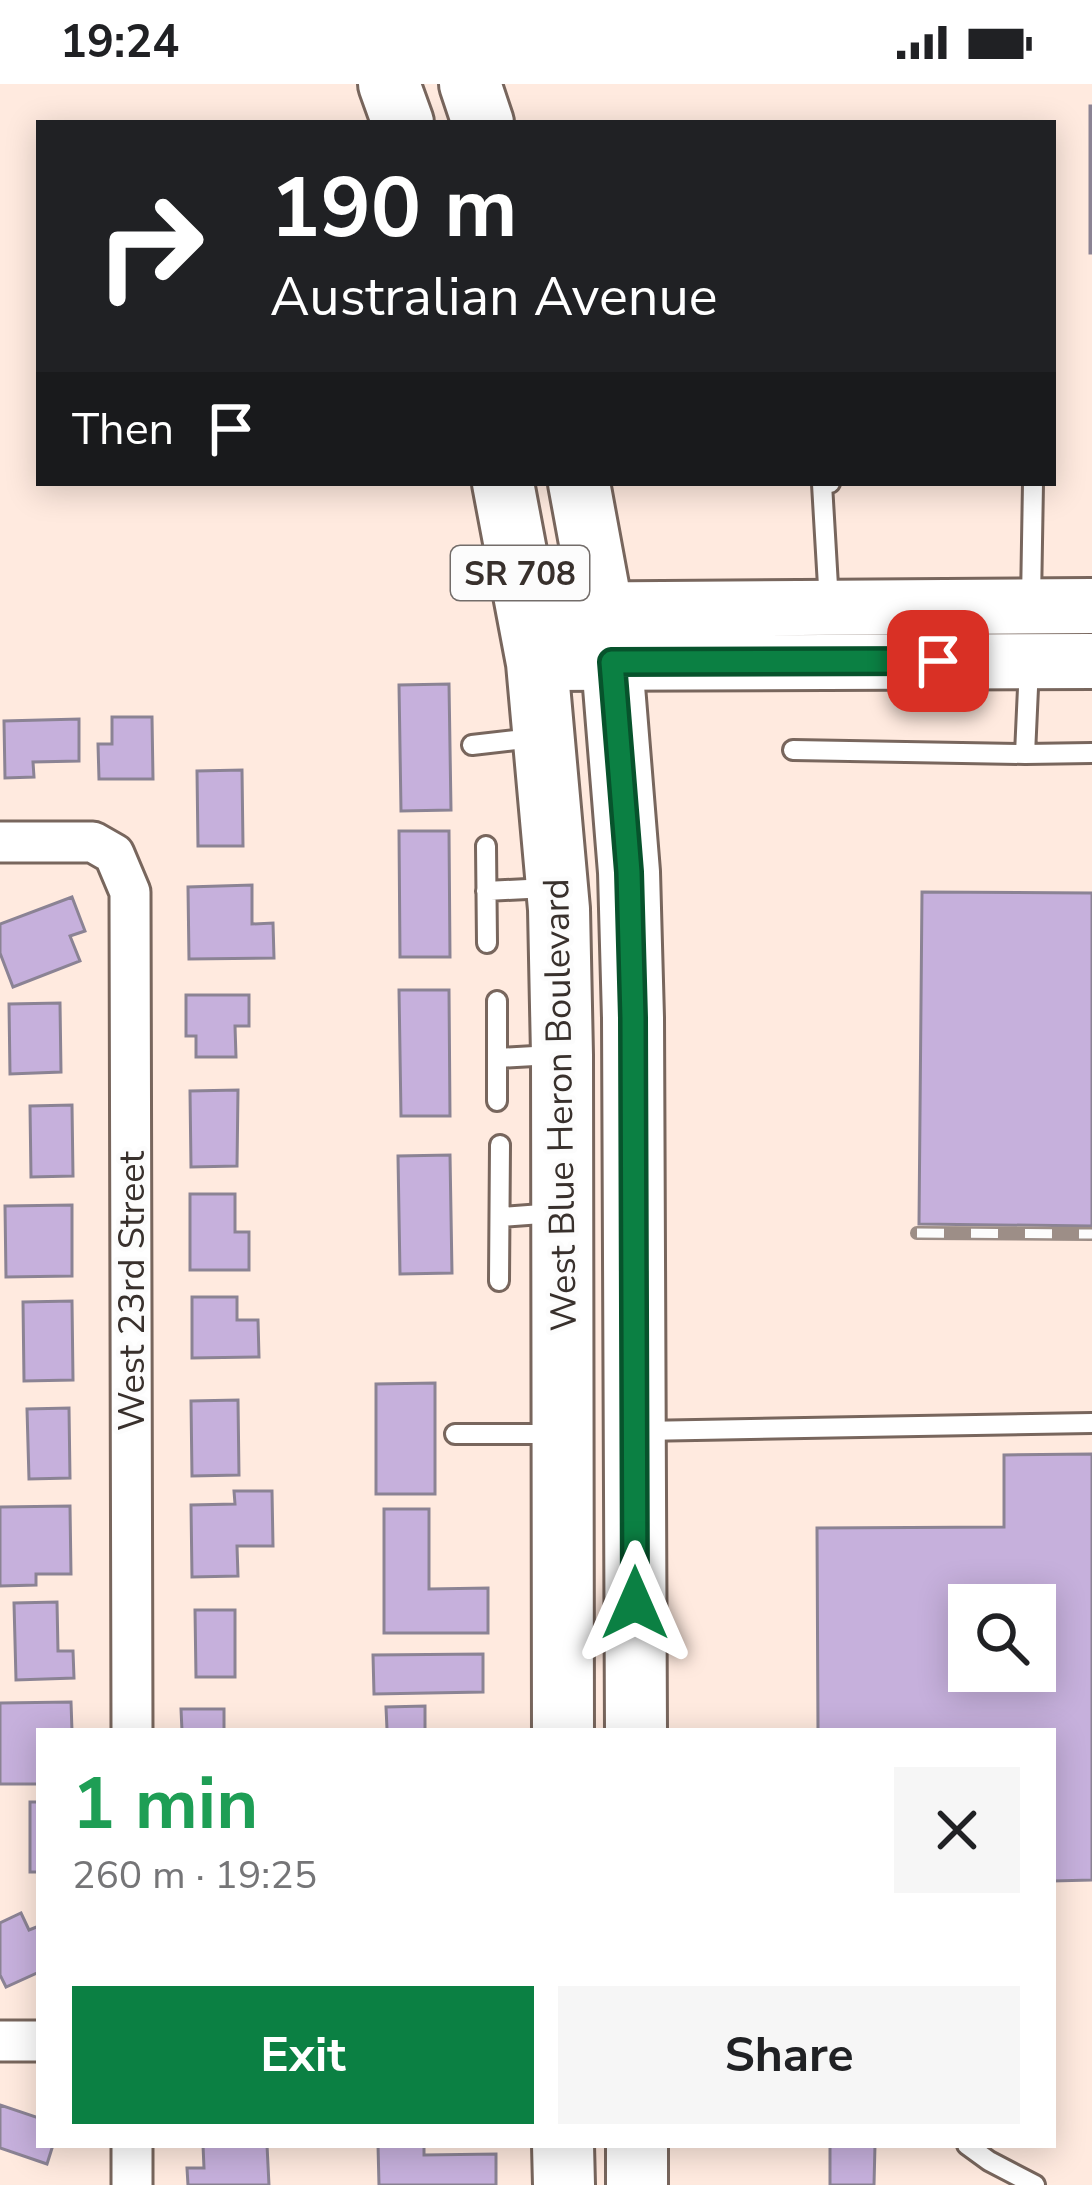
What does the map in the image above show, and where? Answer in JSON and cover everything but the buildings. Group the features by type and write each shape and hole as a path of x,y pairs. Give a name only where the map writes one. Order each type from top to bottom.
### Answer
{"main road":[{"path":"389,84 402,120"},
{"path":"470,84 483,120"},
{"name":"West Blue Heron Boulevard","path":"504,486 532,637 557,887 562,1055 562,1728"},
{"name":"West Blue Heron Boulevard","path":"580,486 608,636 629,872 636,1728"},
{"path":"608,636 830,608 1092,606"},
{"path":"532,637 608,636 1092,661"},
{"path":"563,2148 563,2185"},
{"path":"637,2148 638,2185"}],"street":[{"name":"West 23rd Street","path":"0,842 93,842 114,854 130,892 132,1728"},
{"path":"0,2041 36,2041"},
{"path":"132,2148 132,2185"}],"lane":[{"path":"825,486 830,608"},
{"path":"1031,606 1033,486"},
{"path":"1025,754 1029,661"},
{"path":"472,745 545,737"},
{"path":"794,750 1092,753"},
{"path":"485,846 487,943"},
{"path":"486,891 557,887"},
{"path":"497,1001 497,1100"},
{"path":"497,1058 562,1055"},
{"path":"499,1281 500,1145"},
{"path":"500,1217 562,1213"},
{"path":"634,1431 1092,1423"},
{"path":"454,1434 563,1434"},
{"path":"971,2148 1035,2185"}],"railway":[{"path":"917,1233 1092,1234"}],"route":[{"path":"635,1603 633,1018 629,872 612,662 938,661"}]}
